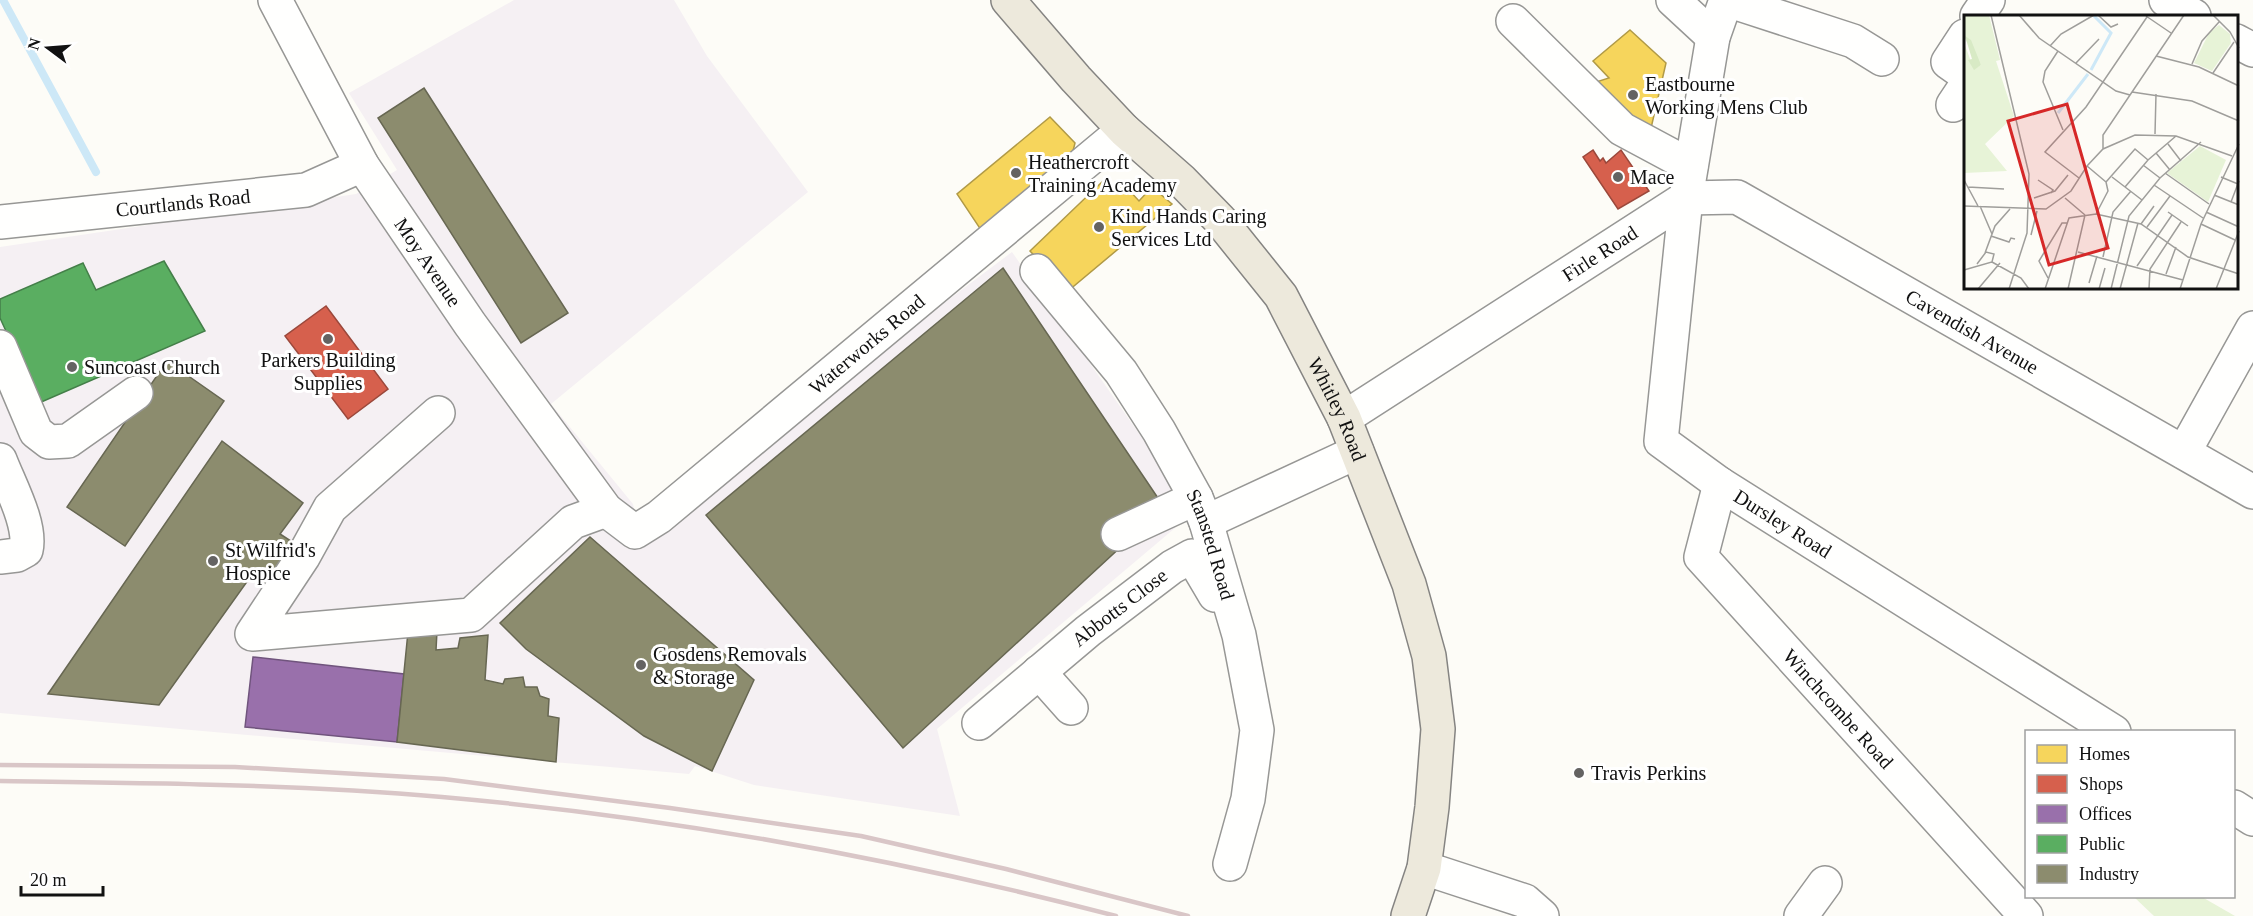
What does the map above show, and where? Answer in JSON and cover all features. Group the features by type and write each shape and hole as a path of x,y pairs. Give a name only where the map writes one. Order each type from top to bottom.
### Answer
{"main road":[{"name":"Whitley Road","path":"1008,0 1076,79 1124,130 1220,220 1281,296 1344,418 1409,584 1429,656 1438,729 1432,807 1424,868 1408,916"}],"street":[{"name":"Moy Avenue","path":"275,0 362,165 470,324 606,510"},
{"path":"1672,0 1713,37"},
{"path":"1686,198 1713,37 1726,0 1853,41 1882,58"},
{"path":"1978,15 1988,0"},
{"path":"2166,0 2192,15"},
{"path":"1513,21 1622,129 1691,166"},
{"path":"1964,38 1948,62 1964,73"},
{"path":"2238,42 2253,50"},
{"name":"Waterworks Road","path":"606,510 635,532 659,517 1124,130"},
{"name":"Courtlands Road","path":"0,222 306,190 362,165"},
{"name":"Cavendish Avenue","path":"1686,198 1737,197 2253,492"},
{"name":"Firle Road","path":"1344,418 1686,198"},
{"name":"Dursley Road","path":"1686,198 1661,441 1720,484 2111,730"},
{"name":"Stansted Road","path":"1037,271 1121,372 1159,431 1201,510 1239,635 1257,730 1248,799 1230,864"},
{"path":"2184,452 2253,328"},
{"path":"0,346 36,432 49,442 68,441 136,393"},
{"path":"438,413 330,508 303,557 252,634 471,615 573,522 606,510"},
{"path":"1118,534 1201,510 1357,452"},
{"path":"0,460 26,528 28,541 26,550 17,555 0,557"},
{"name":"Winchcombe Road","path":"1720,484 1701,556 2026,916"},
{"name":"Abbotts Close","path":"979,723 1097,624 1172,567 1192,556 1239,635"},
{"path":"1039,672 1071,708"},
{"path":"2235,808 2253,819"},
{"path":"1424,868 1525,901 1542,916"},
{"path":"1801,916 1825,883"}],"shaded area":[{"path":"514,0 674,0 707,56 808,192 551,404 633,504 639,532 1012,252 1194,512 937,729 960,816 754,785 695,766 689,774 0,713 0,247 356,194 397,170 349,93"}],"green space":[{"path":"2135,898 2204,898 2235,916 2154,916"}],"building: Homes":[{"name":"Eastbourne Working Mens Club","path":"1630,30 1666,63 1649,137 1596,82 1609,78 1593,61"},
{"name":"Heathercroft Training Academy","path":"1050,117 1075,143 1073,151 981,230 957,194"},
{"name":"Kind Hands Caring Services Ltd","path":"1103,181 1127,188 1139,201 1152,187 1172,204 1068,291 1030,251"}],"building: Shops":[{"name":"Mace","path":"1593,150 1600,161 1603,158 1606,163 1621,150 1649,191 1618,209 1583,157"},
{"path":"326,306 388,389 348,419 285,336"}],"building: Offices":[{"path":"253,657 404,674 397,742 245,727"}],"building: Public":[{"name":"Suncoast Church","path":"164,261 205,331 39,403 0,318 0,299 83,263 96,290"}],"building: Industry":[{"path":"424,88 568,313 521,343 378,118"},
{"path":"1003,268 1164,507 903,748 706,515"},
{"path":"167,361 224,401 125,546 67,507"},
{"name":"St Wilfrid's Hospice","path":"222,441 303,503 280,534 297,545 270,588 251,576 159,705 48,694"},
{"name":"Gosdens Removals & Storage","path":"590,537 754,680 712,771 644,736 526,649 500,623"},
{"path":"437,631 436,650 458,648 460,638 488,635 485,680 503,684 505,679 523,677 525,687 537,687 540,696 549,699 548,716 559,718 556,762 397,742 408,632"}],"waterway":[{"path":"3,0 96,172"}],"railway":[{"path":"0,765 235,767 444,779 670,808 861,836 1006,869 1188,916"},
{"path":"0,781 332,789 527,805 781,842 949,876 1116,916"}],"place":[{"name":"Eastbourne Working Mens Club","path":"1633,95"},
{"name":"Heathercroft Training Academy","path":"1016,173"},
{"name":"Mace","path":"1618,177"},
{"name":"Kind Hands Caring Services Ltd","path":"1099,227"},
{"name":"Parkers Building Supplies","path":"328,339"},
{"name":"Suncoast Church","path":"72,367"},
{"name":"St Wilfrid's Hospice","path":"213,561"},
{"name":"Gosdens Removals & Storage","path":"641,665"},
{"name":"Travis Perkins","path":"1579,773"}]}
